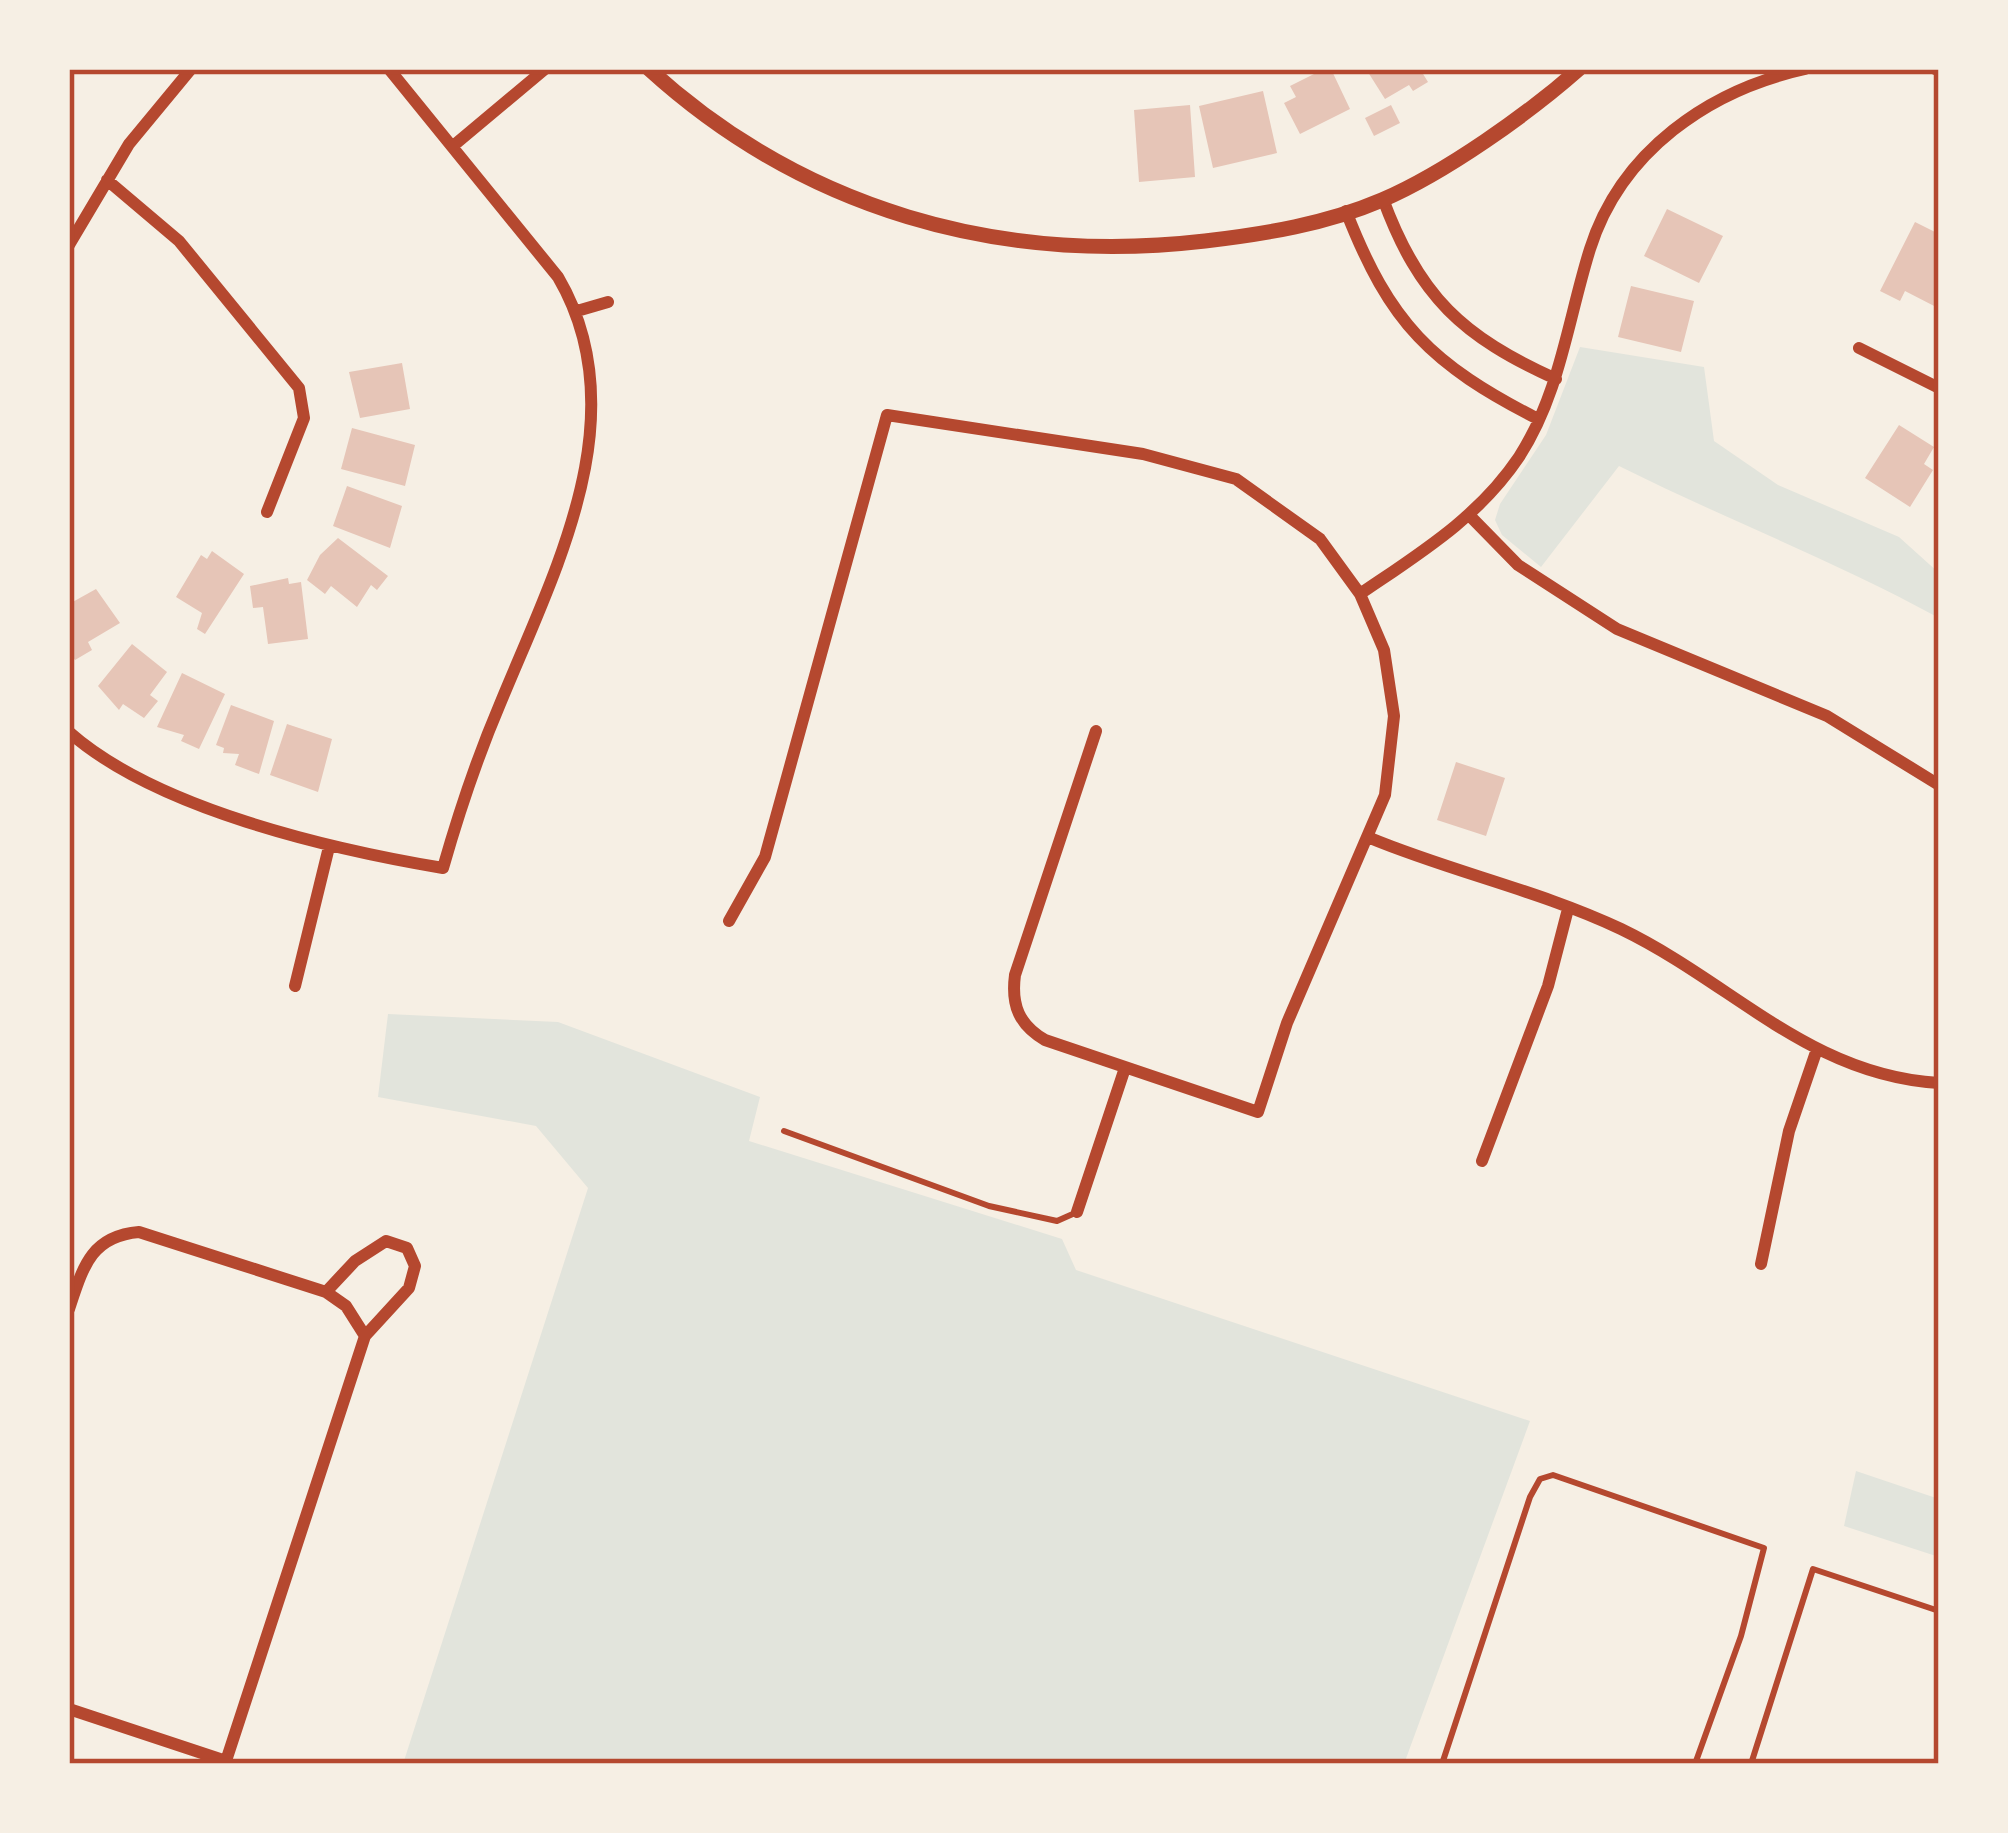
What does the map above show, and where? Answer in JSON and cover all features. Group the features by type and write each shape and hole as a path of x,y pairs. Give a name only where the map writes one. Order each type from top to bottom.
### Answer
{"street":[{"path":"69,245 106,181 191,69"},
{"path":"69,732 114,764 156,784 329,848 443,868 467,787 547,591 580,489 592,405 578,311 528,236 389,69"},
{"path":"453,146 545,69"},
{"path":"649,69 744,142 825,188 902,218 1052,248 1124,250 1277,232 1383,199 1536,107 1579,69"},
{"path":"1360,595 1471,517 1521,453 1556,379 1592,244 1637,164 1674,127 1722,96 1805,69"},
{"path":"106,181 179,241 299,388 304,418 267,512"},
{"path":"1383,199 1409,260 1445,311 1473,336 1556,379"},
{"path":"1346,211 1370,273 1407,327 1461,376 1538,419"},
{"path":"578,311 608,302"},
{"path":"1859,348 1939,388"},
{"path":"729,921 765,857 887,415 1143,454 1236,479 1320,538 1360,595 1384,650 1394,716 1385,795 1310,967 1258,1112 1045,1040 1024,1025 1016,1011 1015,975 1096,731"},
{"path":"1471,517 1518,566 1617,629 1827,716 1939,784"},
{"path":"1370,838 1568,909 1658,947 1816,1052 1861,1071 1939,1083"},
{"path":"295,986 329,848"},
{"path":"1482,1161 1548,986 1568,909"},
{"path":"1761,1264 1784,1152 1816,1052"},
{"path":"1077,1212 1125,1068"},
{"path":"69,1309 93,1250 114,1234 140,1232 326,1292 346,1306 365,1336"},
{"path":"69,1709 225,1763 365,1336 409,1288 415,1266 406,1248 386,1241 355,1261 326,1292"}],"lane":[{"path":"784,1131 989,1205 1057,1221 1077,1212"},
{"path":"1442,1764 1530,1497 1540,1480 1553,1475 1765,1548 1742,1636 1695,1764"},
{"path":"1750,1764 1813,1569 1939,1611"}],"shaded area":[{"path":"1580,347 1704,367 1714,441 1778,485 1899,537 1939,573 1939,618 1619,466 1541,567 1502,535 1495,520 1500,504 1546,435"},
{"path":"388,1014 558,1022 760,1097 749,1141 1062,1239 1076,1270 1530,1421 1404,1764 403,1764 588,1188 536,1126 378,1097"},
{"path":"1856,1471 1939,1499 1939,1557 1844,1526"}],"building":[{"path":"1331,69 1350,109 1300,134 1284,103 1296,97 1290,86"},
{"path":"1366,69 1420,69 1428,82 1413,91 1409,85 1385,99"},
{"path":"1263,91 1277,153 1213,168 1199,106"},
{"path":"1190,105 1195,177 1139,182 1134,110"},
{"path":"1391,105 1400,123 1374,136 1365,118"},
{"path":"1667,209 1723,236 1699,283 1644,256"},
{"path":"1915,222 1939,234 1938,308 1905,291 1900,301 1880,291"},
{"path":"1631,286 1694,301 1681,352 1618,337"},
{"path":"402,363 410,409 360,418 349,372"},
{"path":"1899,425 1934,447 1924,464 1933,470 1910,507 1865,478"},
{"path":"352,428 415,445 405,486 341,469"},
{"path":"347,486 402,506 390,548 333,526"},
{"path":"338,538 388,576 377,590 371,585 357,607 331,586 325,594 307,580 320,555"},
{"path":"212,551 244,574 205,634 197,629 202,613 176,597 201,555 207,559"},
{"path":"288,578 289,584 301,582 308,639 268,644 263,607 253,608 250,586"},
{"path":"96,589 120,623 88,642 92,650 75,660 69,652 69,604"},
{"path":"132,644 167,672 150,695 158,701 144,718 123,704 119,710 98,686"},
{"path":"182,673 225,694 199,749 181,741 184,735 157,727"},
{"path":"231,705 274,721 259,774 235,765 239,754 223,753 224,748 216,745"},
{"path":"287,724 332,739 318,792 270,775"},
{"path":"1456,762 1505,778 1486,836 1437,820"}]}
